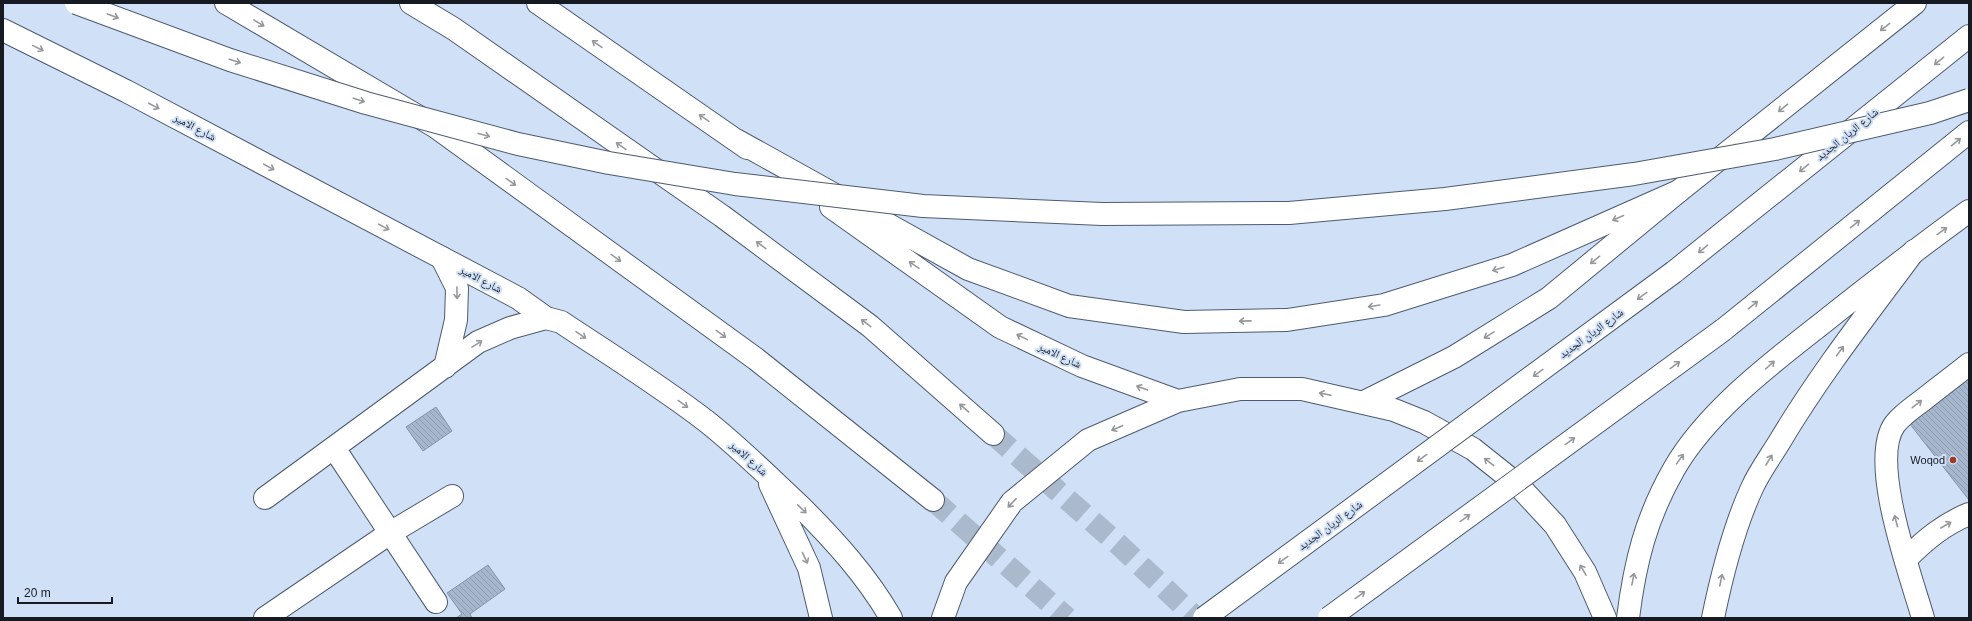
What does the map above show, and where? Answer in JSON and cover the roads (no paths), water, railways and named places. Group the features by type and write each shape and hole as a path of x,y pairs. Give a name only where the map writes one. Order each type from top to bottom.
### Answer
{"main road":[{"path":"76,3 230,60 366,103 518,144 609,163 736,184 931,206 1102,214 1289,213 1445,199 1634,174 1775,150 1930,113 1969,100"},
{"path":"226,3 436,127 756,359 933,500"},
{"path":"411,3 454,29 729,221 870,326 993,434"},
{"name":"شارع الامير","path":"538,3 1000,326 1082,366 1178,401"},
{"path":"1364,402 1454,357 1549,298 1679,191 1915,3"},
{"name":"شارع الامير","path":"3,30 126,91 518,298 546,318 561,322 651,381 706,421 764,472 831,537 879,597 891,618"},
{"name":"شارع الريان الجديد","path":"1204,618 1674,272 1969,36"},
{"path":"1329,618 1723,330 1969,132"},
{"path":"736,140 968,269 1069,306 1184,322 1287,320 1384,305 1512,265 1679,191"},
{"path":"1628,618 1633,580 1648,521 1674,468 1704,428 1774,361 1914,250 1969,211"},
{"path":"1713,618 1722,574 1736,529 1752,487 1797,413 1837,355 1914,250"},
{"path":"442,258 457,288 456,320 445,367"},
{"path":"265,498 478,342 510,328 546,318"},
{"path":"1923,618 1890,499 1886,452 1890,432 1903,416 1969,364"},
{"path":"943,618 956,582 1012,502 1088,440 1178,401 1240,390 1302,389 1394,410 1424,422 1473,449 1517,484 1555,525 1585,572 1605,618"},
{"path":"334,448 436,602"},
{"path":"764,472 809,568 821,618"},
{"path":"265,618 390,533 452,496"},
{"path":"1906,559 1934,533 1948,524 1969,514"}],"tunnel":[{"path":"993,434 1118,544 1196,618"},
{"path":"933,500 1067,618"}],"place":[{"name":"Woqod","path":"1953,460"}]}
